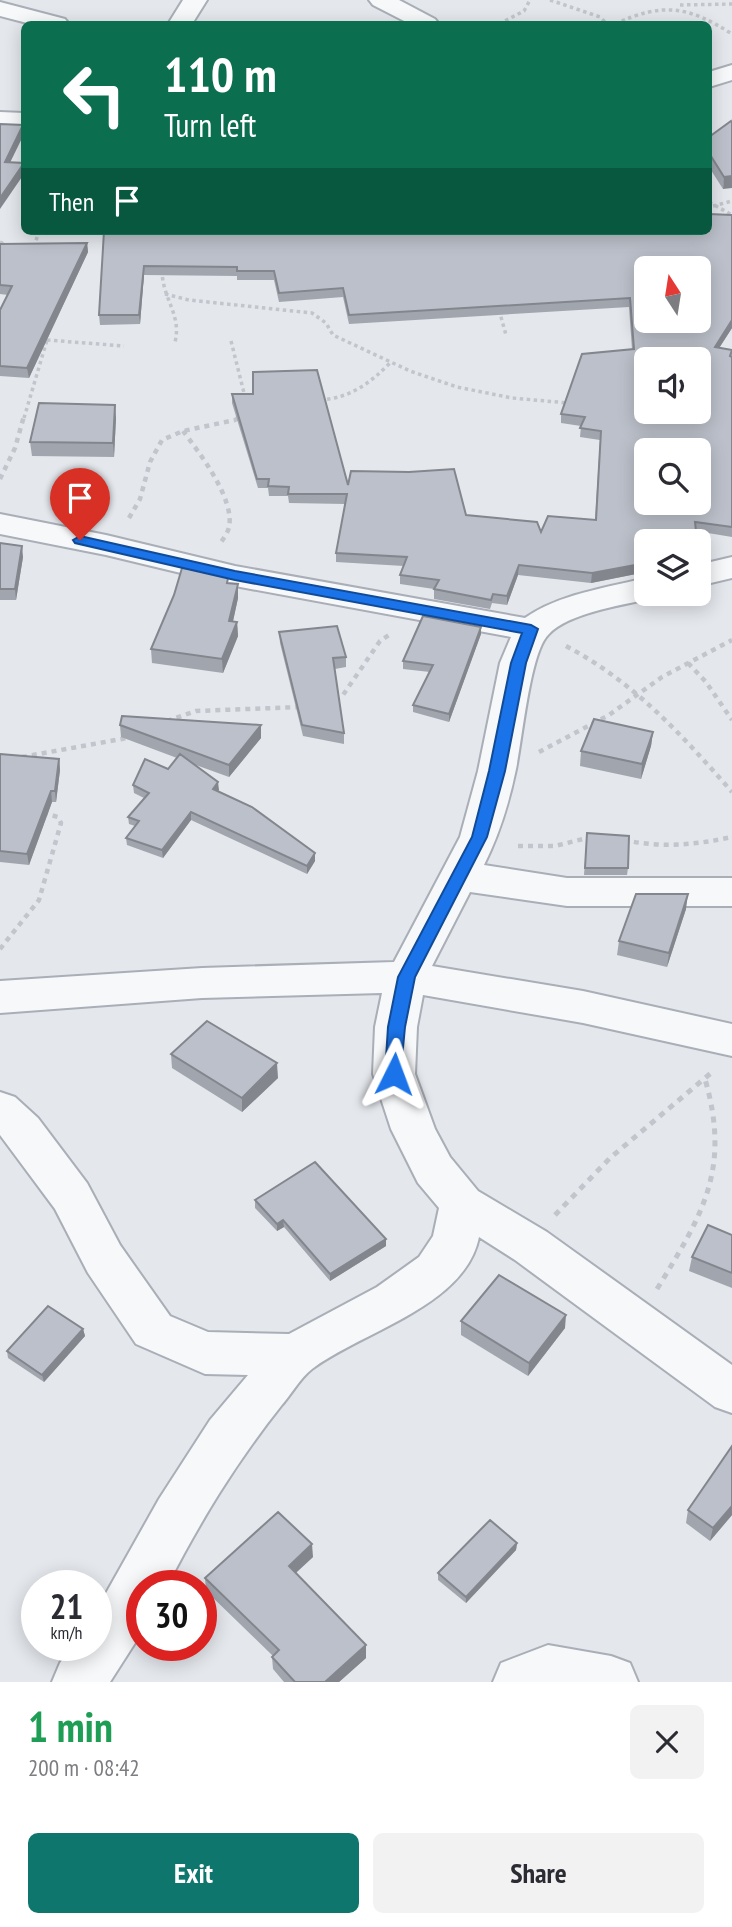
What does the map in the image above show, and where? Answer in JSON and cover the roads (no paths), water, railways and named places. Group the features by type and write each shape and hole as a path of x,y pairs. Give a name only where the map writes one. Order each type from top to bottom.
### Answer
{"street":[{"path":"182,21 195,0"},
{"path":"381,0 421,21"},
{"path":"0,9 46,21"},
{"path":"712,79 732,72"},
{"path":"0,120 21,121"},
{"path":"0,524 106,545 235,576 531,629"},
{"path":"711,573 732,567"},
{"path":"634,592 549,617 531,629 513,686 497,771 480,837 406,977 396,1027 394,1074 413,1129 434,1170 462,1203 531,1246 732,1392"},
{"path":"460,876 567,892 732,891"},
{"path":"0,997 202,984 406,977 583,1007 723,1055"},
{"path":"0,1109 23,1130 71,1196 104,1259 153,1330 205,1353 294,1355"},
{"path":"71,1682 79,1682 118,1624 177,1516 227,1436 294,1355 393,1301 435,1270 456,1242 462,1203"},
{"path":"520,1682 548,1671 611,1682"}]}
